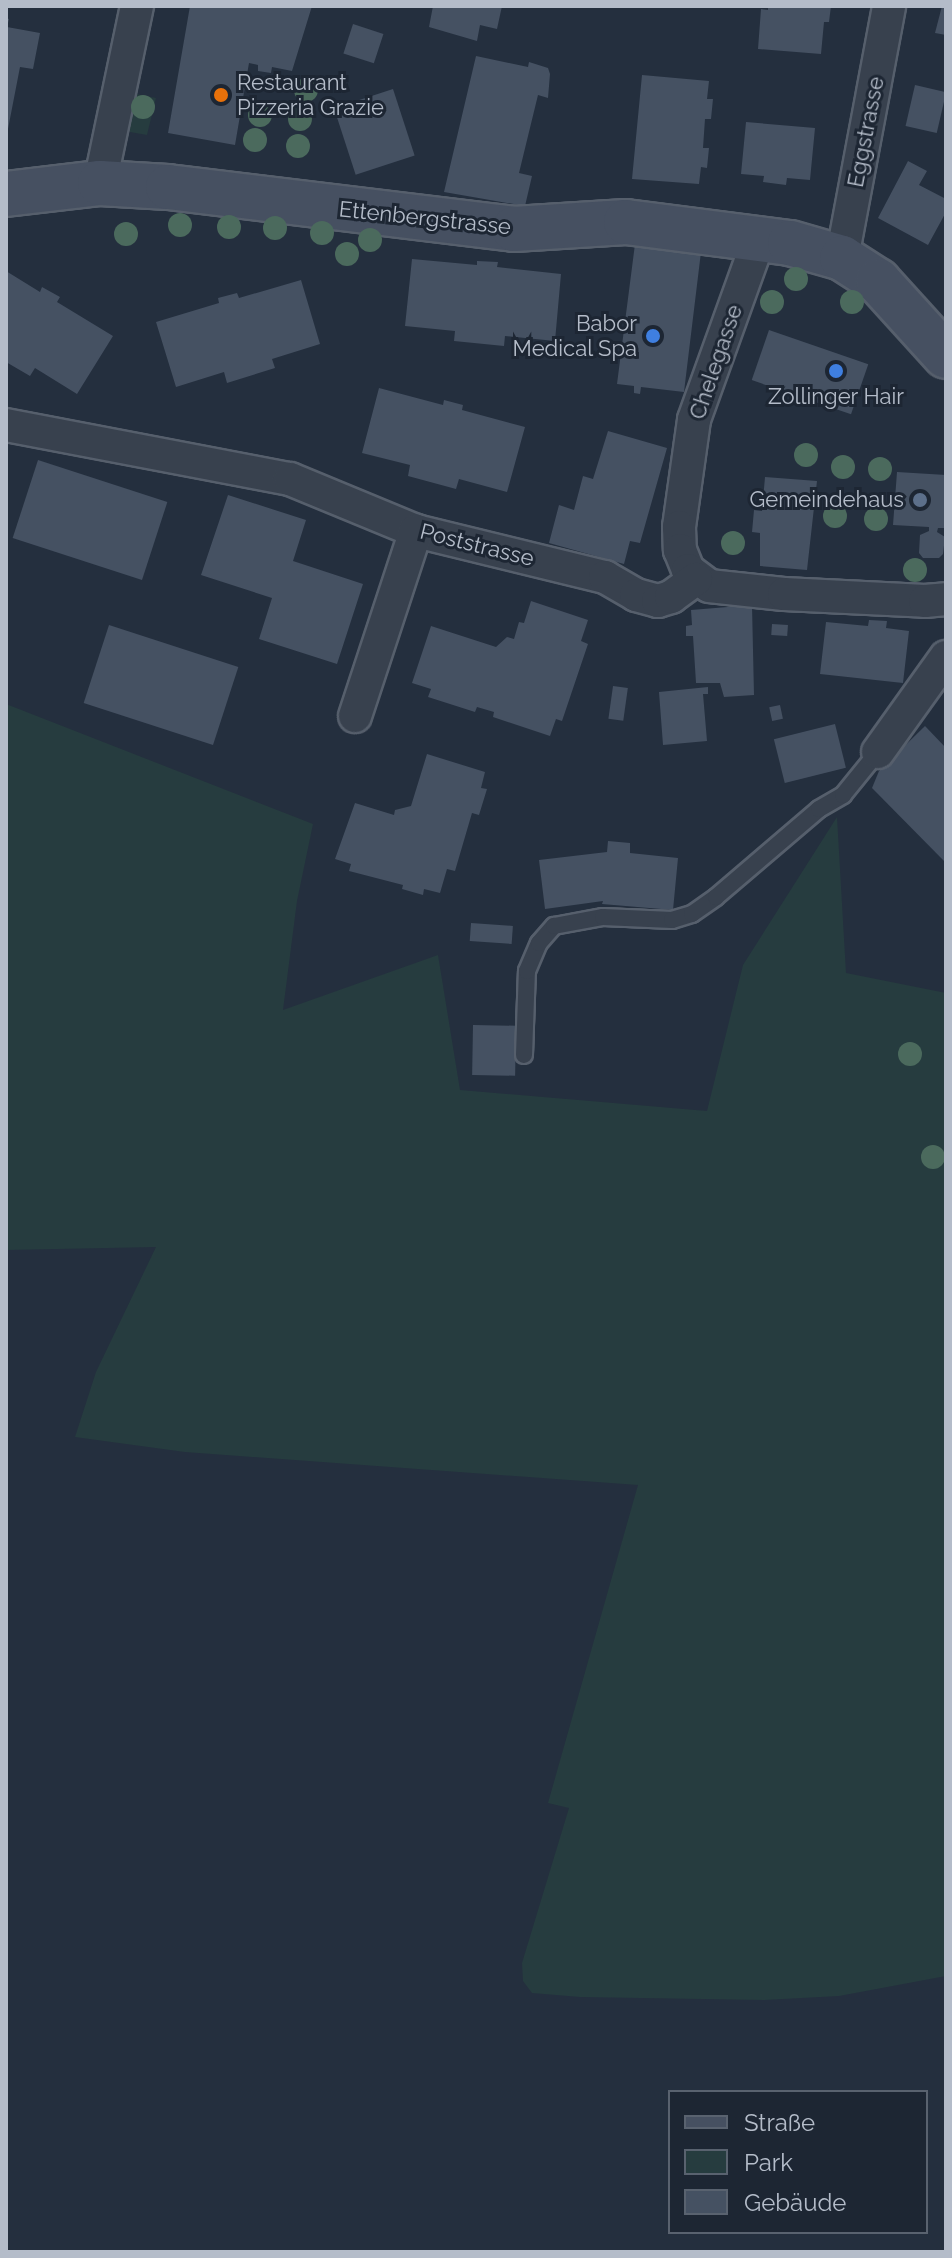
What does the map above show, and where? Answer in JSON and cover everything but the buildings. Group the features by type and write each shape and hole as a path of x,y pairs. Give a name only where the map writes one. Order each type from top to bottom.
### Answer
{"street":[{"path":"100,183 137,6"},
{"name":"Eggstrasse","path":"842,258 889,6"},
{"name":"Ettenbergstrasse","path":"6,194 100,183 168,187 514,229 626,222 790,243 842,258 878,281 946,356"},
{"name":"Chelegasse","path":"696,579 680,550 679,527 694,420 759,239"},
{"name":"Poststrasse","path":"6,425 290,479 416,531 605,577 636,595 658,601 671,597 696,579"},
{"path":"355,716 416,531"},
{"path":"696,579 709,586 784,594 925,601 946,599"},
{"path":"878,752 946,657"}],"lane":[{"path":"524,1055 527,971 539,943 554,926 603,917 672,920 692,914 819,809 843,795 878,752"}],"green space":[{"path":"132,96 156,98 147,135 130,132 128,123"},
{"path":"6,704 313,824 297,901 283,1010 438,955 460,1090 707,1111 743,965 837,817 846,973 946,993 946,1976 839,1996 764,2000 580,1997 532,1993 523,1981 522,1963 569,1808 548,1803 638,1485 185,1452 75,1437 96,1372 156,1247 6,1250"}],"place":[{"name":"Restaurant Pizzeria Grazie","path":"221,95"},
{"name":"Babor Medical Spa","path":"653,336"},
{"name":"Zollinger Hair","path":"836,371"},
{"name":"Gemeindehaus","path":"920,500"}]}
